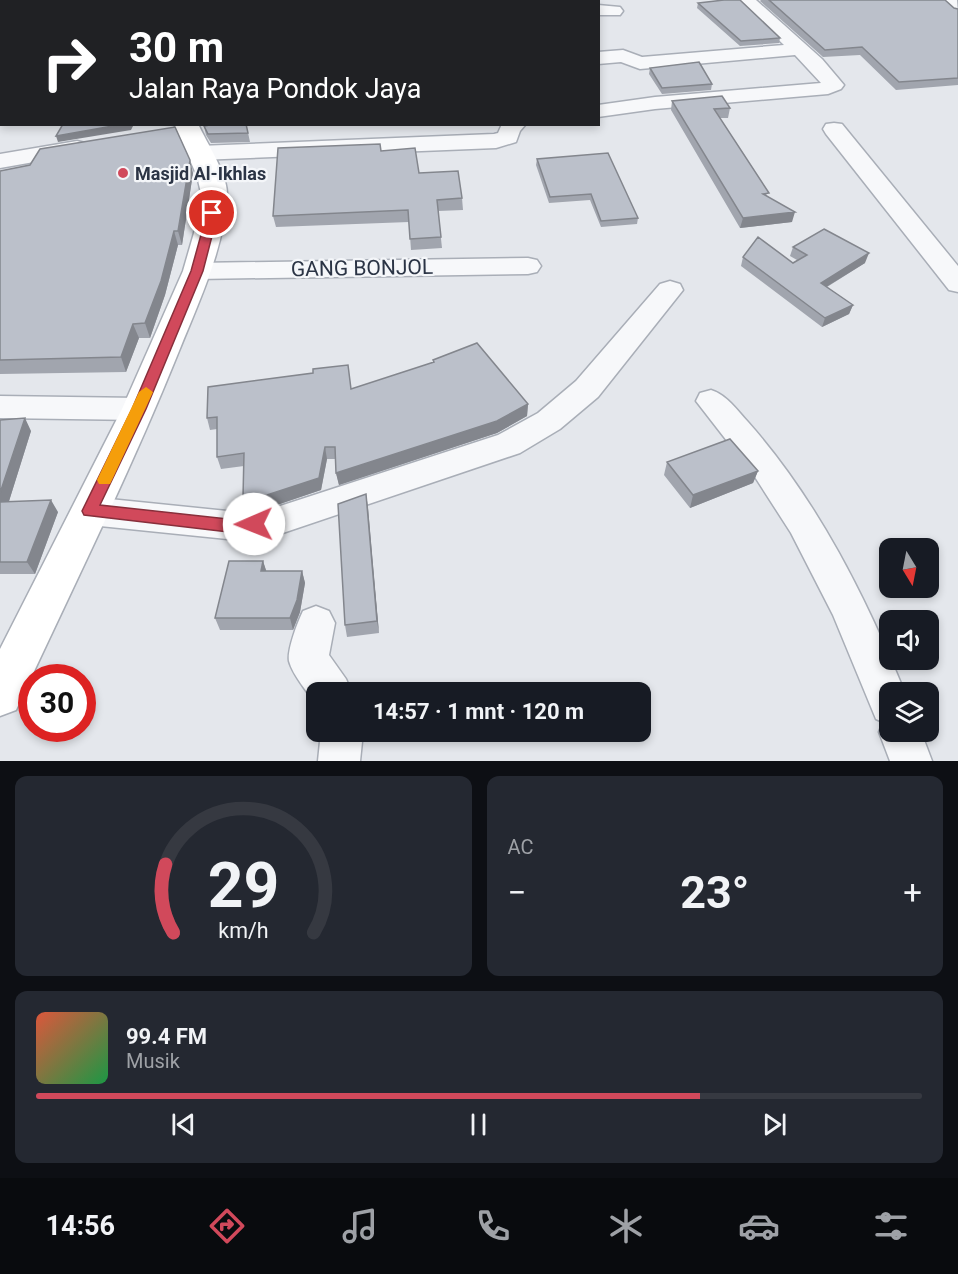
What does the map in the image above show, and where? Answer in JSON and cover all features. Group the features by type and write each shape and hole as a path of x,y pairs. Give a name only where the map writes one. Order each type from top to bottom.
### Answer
{"main road":[{"path":"0,695 139,409 197,271 208,233 214,193 210,176 190,133"}],"street":[{"path":"600,111 655,103 828,88 834,85 815,63 746,0"},
{"path":"946,0 958,9"},
{"path":"600,58 623,56 640,63 800,50"},
{"path":"190,133 496,141 508,137 510,128 513,126"},
{"path":"834,129 958,284"},
{"path":"0,161 97,144"},
{"name":"GANG BONJOL","path":"197,271 528,266"},
{"path":"90,511 237,526 271,523 509,444 549,421 587,389 670,290"},
{"path":"711,401 767,469 813,542 870,654 881,682"},
{"path":"0,407 139,409"},
{"path":"316,623 308,659 324,682"},
{"path":"339,761 341,742"},
{"path":"904,742 911,761"}],"building":[{"path":"740,0 780,38 741,41 698,3"},
{"path":"769,0 945,0 958,9 958,78 899,82 862,47 825,50"},
{"path":"699,62 712,84 662,88 650,68"},
{"path":"722,96 730,108 714,109 769,193 763,194 795,212 743,218 672,101"},
{"path":"62,126 113,126 56,136"},
{"path":"204,126 246,126 248,133 208,134"},
{"path":"175,127 190,160 178,231 174,231 161,281 145,323 133,324 121,357 0,360 0,171 30,165 40,149"},
{"path":"380,144 381,151 415,148 419,173 458,171 462,198 437,200 441,237 410,239 408,210 273,216 278,148"},
{"path":"608,153 638,218 601,221 591,194 550,197 537,159"},
{"path":"824,229 869,253 821,283 853,305 825,318 743,257 758,237 793,263 807,255 793,247"},
{"path":"477,343 528,404 497,421 336,473 335,447 325,447 319,478 267,495 243,497 244,453 217,457 217,417 207,418 208,387 313,373 313,369 348,365 351,389 434,362 433,360"},
{"path":"25,418 0,493 0,420"},
{"path":"730,439 758,471 693,495 667,462"},
{"path":"366,494 377,621 345,625 338,504"},
{"path":"51,500 27,562 0,562 0,502"},
{"path":"229,561 263,561 261,571 302,571 297,600 290,618 215,618"}],"slow traffic":[{"path":"105,480 146,392"}],"place":[{"name":"Masjid Al-Ikhlas","path":"123,173"}],"route":[{"path":"212,213 197,271 139,409 90,511 237,526 254,524"}]}
